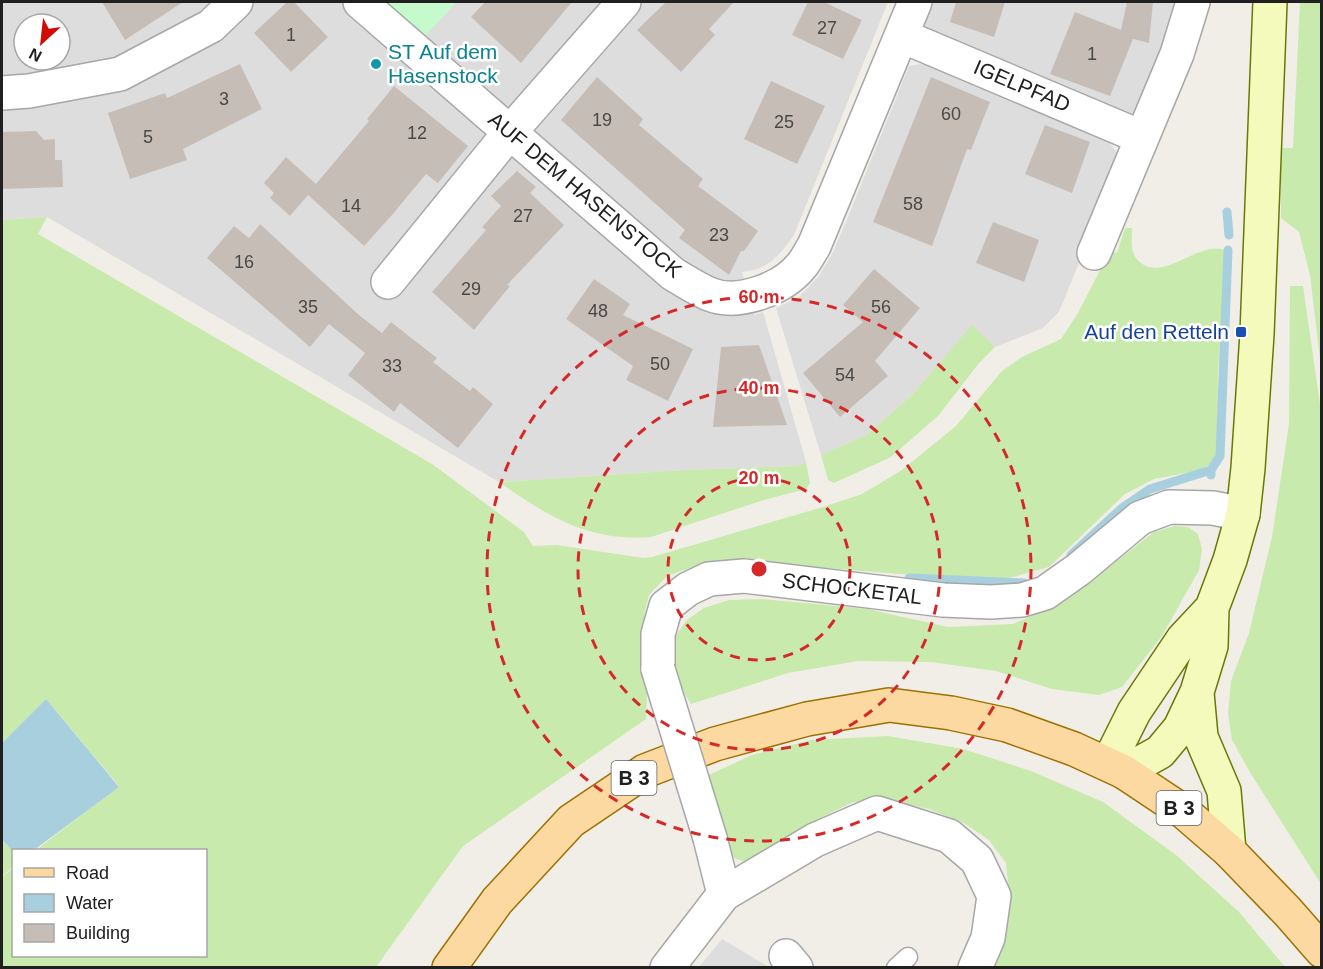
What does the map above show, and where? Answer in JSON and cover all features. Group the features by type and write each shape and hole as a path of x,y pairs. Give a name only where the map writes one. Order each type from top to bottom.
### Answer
{"main road":[{"name":"B 3","path":"449,968 497,901 571,821 645,771 715,744 807,718 889,705 951,713 1007,725 1074,749 1116,768 1184,812 1229,851 1322,951"}],"street":[{"path":"2,93 29,91 120,74 211,26 236,2"},
{"name":"AUF DEM HASENSTOCK","path":"360,2 673,274 712,295 741,298 766,291 786,280 801,266 814,246 915,2"},
{"path":"388,282 510,132 624,2"},
{"path":"1094,253 1177,54 1193,2"},
{"path":"1116,768 1160,752 1180,728 1197,692 1212,646 1212,608 1230,560 1243,514 1257,334 1269,2"},
{"name":"IGELPFAD","path":"902,36 1142,136"},
{"name":"SCHOCKETAL","path":"724,894 710,838 658,669 658,634 666,606 688,589 709,579 744,576 943,600 991,602 1022,600 1045,593 1079,569 1140,518 1169,507 1213,508 1243,514"},
{"path":"1116,768 1134,712 1183,639 1212,608"},
{"path":"1197,692 1201,737 1224,791 1229,851"},
{"path":"667,968 724,894 815,840 877,813 950,836 977,860 994,896 988,938 975,968"}],"shaded area":[{"path":"2,2 888,2 794,235 772,261 758,269 742,272 754,315 763,312 806,462 797,466 684,470 499,482 47,217 2,220"},
{"path":"934,2 1179,2 1144,104 1134,114 1119,114 931,33 925,26"},
{"path":"921,64 933,67 1110,143 1117,153 1118,167 1059,312 1043,328 995,347 972,326 911,396 866,435 821,455 776,308 799,297 819,276 846,222 909,66"},
{"path":"722,939 769,967 699,967"}],"green space":[{"path":"371,2 457,2 419,42"},
{"path":"1300,2 1321,2 1321,368 1310,275 1299,232 1281,218 1281,148 1293,148"},
{"path":"47,217 38,234 432,464 524,532 533,546 557,545 643,558 652,557 862,494 902,470 956,426 1002,371 1022,357 1061,339 1078,313 1110,251 1117,253 1125,228 1132,228 1132,247 1135,256 1148,267 1165,267 1209,249 1226,250 1218,372 1217,450 1212,464 1196,471 1154,479 1125,494 1049,567 1009,578 974,580 753,562 701,564 667,576 649,595 645,611 642,648 648,673 646,719 463,846 376,967 2,967 2,877 12,869 12,957 207,957 207,849 37,849 119,786 46,699 2,743 2,220"},
{"path":"1290,286 1303,286 1322,418 1321,884 1232,740 1228,714 1231,681 1249,633 1272,537 1289,424"},
{"path":"972,325 995,347 979,363 939,415 891,457 834,483 828,480 821,455 866,435 911,396"},
{"path":"806,462 810,483 806,489 764,500 651,537 608,535 588,531 552,516 499,482 684,470 797,466"},
{"path":"1175,526 1188,527 1198,534 1202,549 1199,570 1162,636 1122,687 1099,695 1052,689 996,671 931,662 858,661 788,673 691,704 667,666 676,635 687,620 704,608 729,600 761,599 867,609 948,627 1013,624 1064,602 1154,532"},
{"path":"888,736 963,749 1031,771 1103,802 1176,855 1239,912 1285,967 993,967 1009,892 1006,863 989,840 964,823 929,809 888,801 853,802 824,816 749,863 736,859 724,851 709,775 752,755 811,740"},
{"path":"2,839 12,851 12,868 2,876"}],"water":[{"path":"46,699 119,787 35,849 12,849 12,851 2,839 2,743"}],"building":[{"path":"102,2 183,2 125,40"},
{"path":"287,2 294,2 328,37 291,72 254,33"},
{"path":"485,2 572,2 521,63 471,17"},
{"path":"666,2 734,2 709,29 715,35 681,72 637,30"},
{"path":"808,2 824,2 862,20 843,59 792,35"},
{"path":"956,2 1005,2 994,37 950,22"},
{"path":"1127,2 1153,2 1149,43 1133,39 1110,96 1050,74 1075,12 1121,30"},
{"path":"240,64 262,109 183,149 187,160 130,179 108,113 165,93 167,98"},
{"path":"597,77 643,119 639,125 703,179 698,186 758,231 744,251 741,251 729,275 679,238 685,230 561,120"},
{"path":"931,77 990,102 971,150 967,149 932,246 873,222"},
{"path":"771,81 825,106 797,164 744,139"},
{"path":"394,86 468,146 438,183 426,174 364,246 308,195 290,216 270,198 274,193 264,183 286,157 316,184 369,121 367,119"},
{"path":"1045,125 1090,142 1072,193 1025,174"},
{"path":"36,131 44,140 55,139 55,160 62,160 63,187 2,189 2,132"},
{"path":"517,171 536,187 530,193 564,225 507,285 510,286 474,330 432,292 486,230 482,227 501,206 491,196"},
{"path":"993,222 1039,240 1024,282 976,263"},
{"path":"260,224 359,315 382,333 391,322 437,358 433,362 470,391 473,387 493,404 458,448 400,403 394,412 348,375 365,353 329,324 310,347 207,258 234,226 249,238"},
{"path":"874,269 920,308 875,361 888,376 840,417 803,373 863,322 843,305"},
{"path":"594,279 630,304 623,315 693,349 668,401 626,380 633,366 566,319"},
{"path":"759,345 787,425 713,427 721,347"}],"waterway":[{"path":"1227,212 1229,235"},
{"path":"1211,475 1211,470 1220,456 1228,250"},
{"path":"1071,555 1122,508 1150,489 1211,470"},
{"path":"909,578 1024,583"}],"place":[{"name":"ST Auf dem Hasenstock","path":"376,64"},
{"name":"Auf den Retteln","path":"1241,332"}]}
